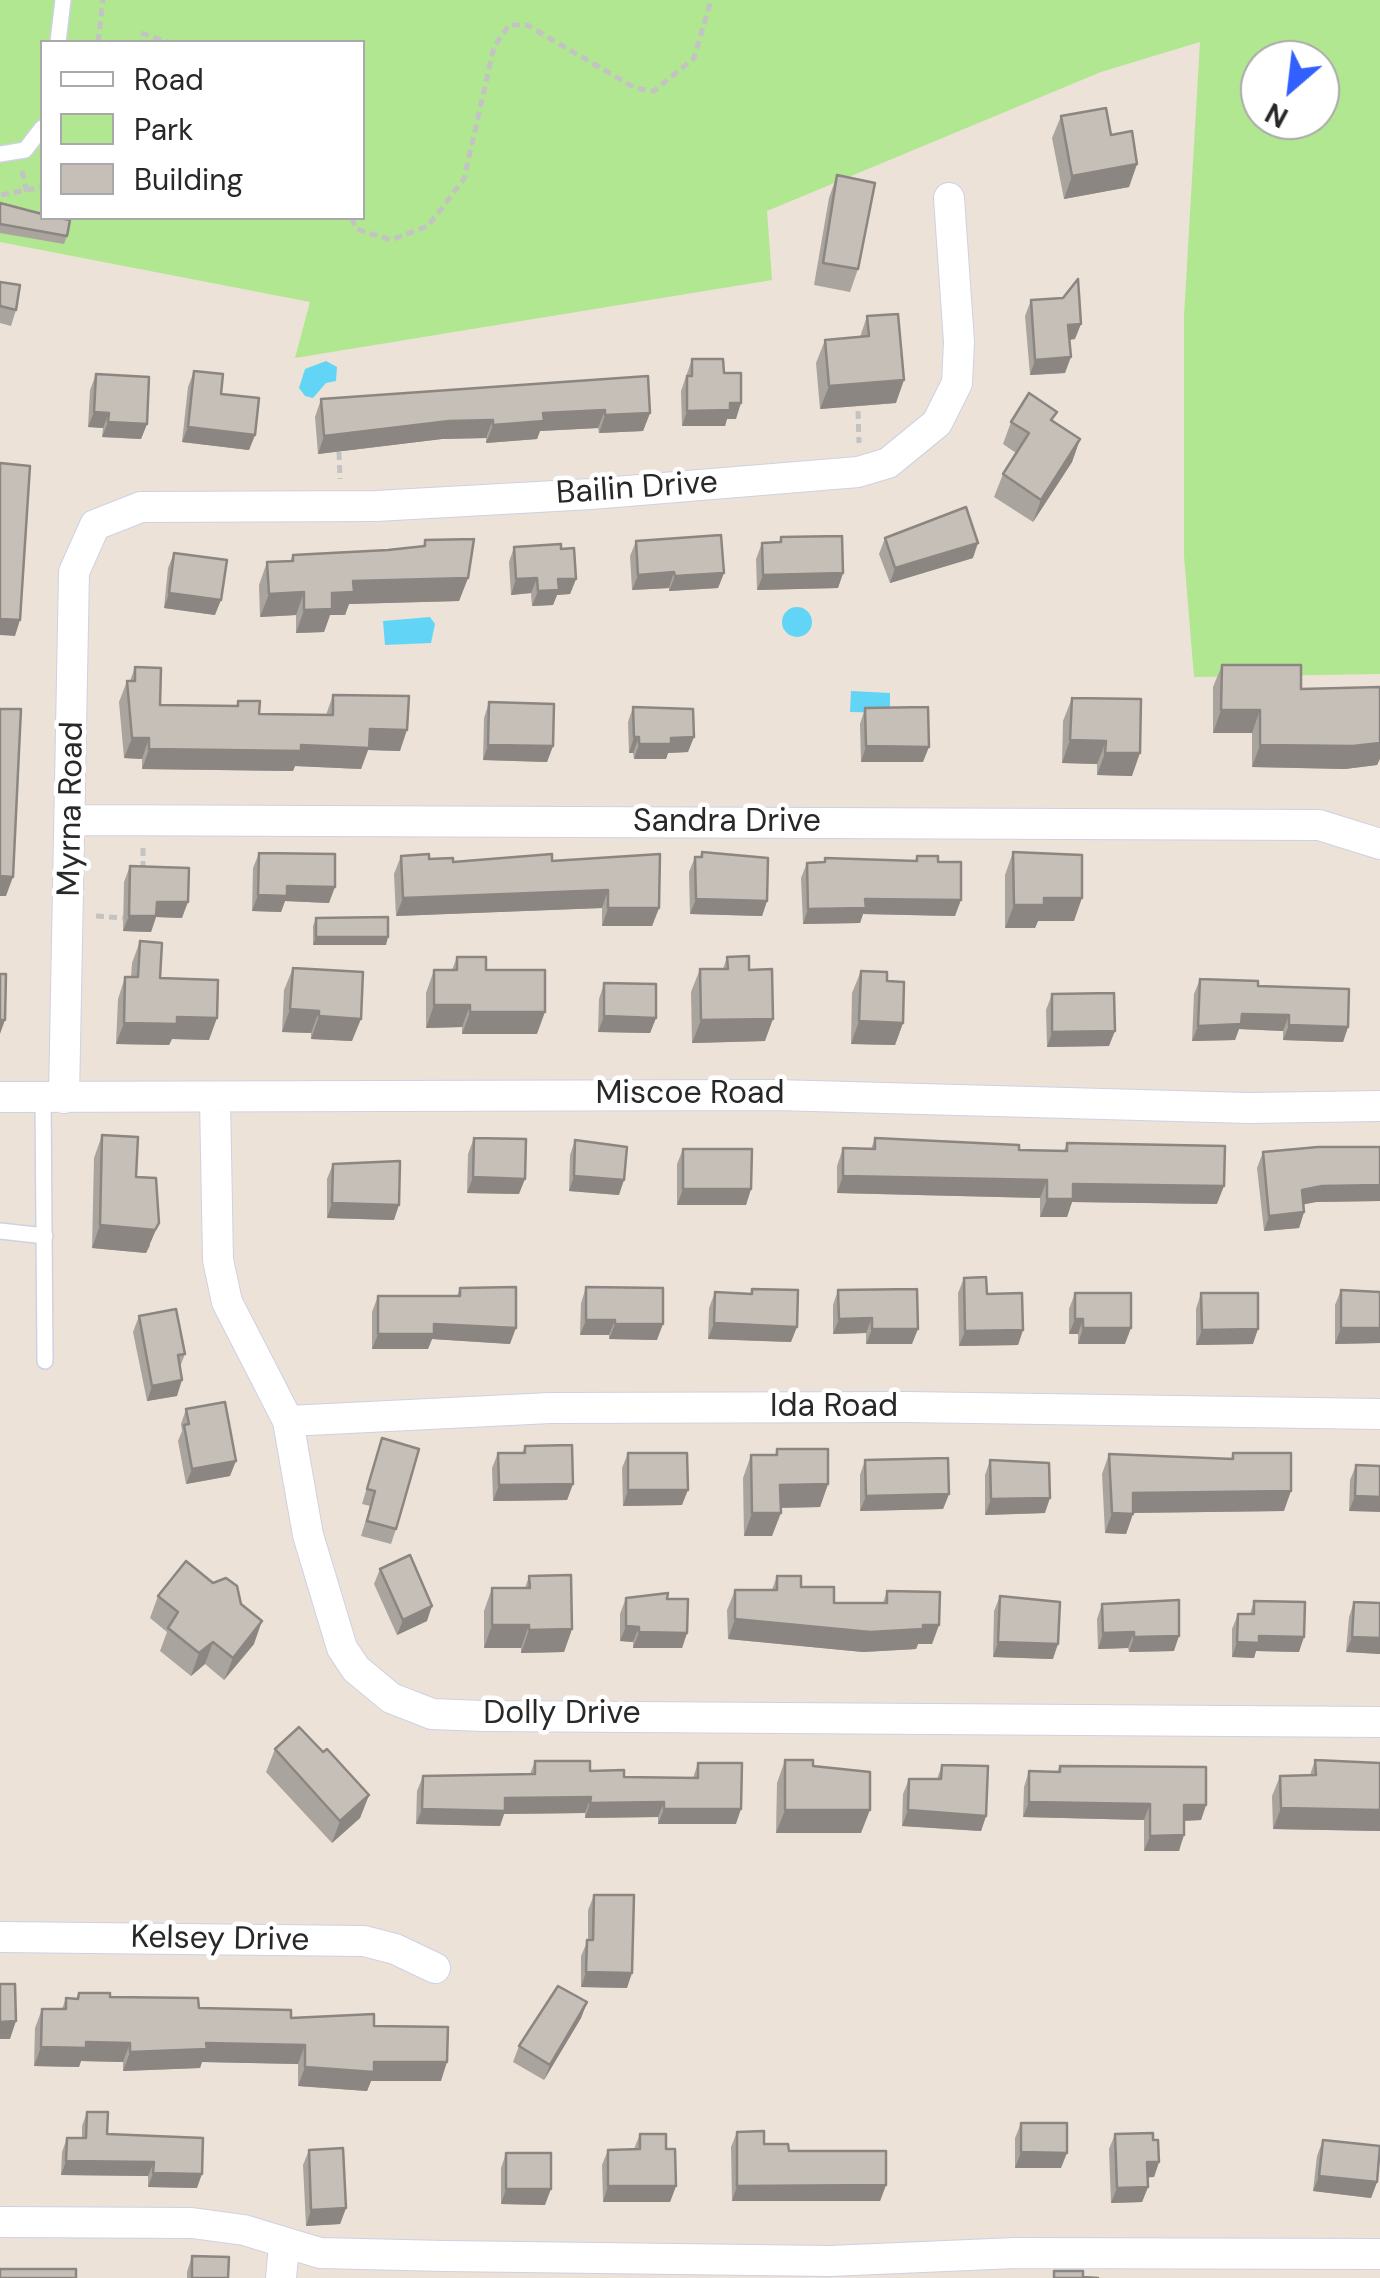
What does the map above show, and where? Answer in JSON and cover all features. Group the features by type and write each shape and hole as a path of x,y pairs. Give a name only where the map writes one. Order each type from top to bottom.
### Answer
{"street":[{"name":"Bailin Drive","path":"95,525 141,507 376,506 788,478 858,472 888,463 937,422 956,383 959,342 948,198"},
{"name":"Myrna Road","path":"54,1098 72,820 74,572 95,525"},
{"name":"Sandra Drive","path":"72,820 144,823 297,818 1077,828 1319,825 1380,844"},
{"name":"Miscoe Road","path":"0,1097 776,1095 1250,1108 1380,1106"},
{"name":"Dolly Drive","path":"215,1099 218,1260 226,1302 288,1422 308,1535 342,1648 356,1669 391,1698 432,1714 1380,1722"},
{"name":"Ida Road","path":"288,1422 550,1408 906,1407 1380,1414"},
{"name":"Kelsey Drive","path":"0,1937 364,1941 395,1948 434,1968"},
{"path":"0,2222 192,2223 244,2230 284,2246 320,2253 504,2268 830,2262 1015,2252 1380,2254"},
{"path":"281,2278 284,2246"}],"lane":[{"path":"58,40 63,0"},
{"path":"0,154 24,150 40,134"},
{"path":"45,1361 45,1236 54,1098"},
{"path":"0,1230 45,1236"}],"path":[{"path":"98,40 103,0"},
{"path":"353,220 356,229 392,240 428,226 464,178 494,47 509,26 527,26 636,88 654,91 694,58 711,0"},
{"path":"142,33 162,40"},
{"path":"2,195 40,187"},
{"path":"858,411 859,446"},
{"path":"339,452 340,482"},
{"path":"143,882 144,823"},
{"path":"92,916 124,918"}],"green space":[{"path":"0,0 1380,0 1380,674 1194,677 1184,556 1184,316 1200,42 1101,72 767,211 772,280 295,358 310,302 0,242"}],"water":[{"path":"326,361 337,367 336,381 326,383 313,398 305,396 299,388 305,369"},
{"path":"797,607 807,612 812,622 807,632 797,637 787,632 782,622 787,612"},
{"path":"430,617 435,624 431,643 385,645 383,621"},
{"path":"851,691 890,693 890,713 850,712"}],"building":[{"path":"1106,108 1111,135 1132,131 1137,164 1072,176 1061,116"},
{"path":"837,175 875,183 858,269 823,263"},
{"path":"0,203 40,213 40,220 70,220 67,236 0,224"},
{"path":"1078,279 1081,324 1068,325 1071,357 1035,360 1031,300 1063,298"},
{"path":"0,282 20,285 16,310 0,306"},
{"path":"898,314 904,380 829,386 825,340 869,336 867,316"},
{"path":"692,359 723,359 724,373 741,373 741,403 730,403 730,410 687,411 687,376 692,376"},
{"path":"194,371 223,374 221,394 259,398 255,435 188,427"},
{"path":"96,374 149,377 147,424 108,422 109,413 94,412"},
{"path":"648,376 650,413 543,413 544,421 493,425 493,420 449,421 324,436 321,399"},
{"path":"1029,393 1057,412 1051,420 1080,439 1041,500 1003,474 1029,433 1011,422"},
{"path":"0,463 30,466 20,620 0,619"},
{"path":"966,507 978,543 895,568 885,538"},
{"path":"721,535 724,573 638,575 636,541"},
{"path":"842,536 843,573 763,575 762,543 781,542 781,537"},
{"path":"474,539 468,578 353,581 354,592 332,593 332,609 304,610 304,592 269,594 267,562 293,561 293,555 388,550 425,546 425,540"},
{"path":"561,544 561,549 574,548 576,579 558,579 559,590 538,591 537,578 516,579 514,547"},
{"path":"174,553 227,560 221,600 169,593"},
{"path":"1222,665 1301,665 1301,689 1380,687 1380,743 1260,745 1260,710 1221,710"},
{"path":"135,667 161,668 160,705 238,706 238,701 260,701 259,714 333,715 333,695 409,696 407,730 370,729 369,748 301,745 301,751 149,749 149,738 132,738 127,681 135,681"},
{"path":"1072,698 1141,699 1140,753 1105,753 1106,741 1070,740"},
{"path":"489,702 554,704 553,746 488,745"},
{"path":"633,707 693,709 694,737 671,738 671,744 639,744 639,737 634,737"},
{"path":"928,707 929,747 866,746 865,708"},
{"path":"0,709 21,709 13,877 0,876"},
{"path":"702,852 768,858 767,901 696,899 695,857 702,857"},
{"path":"1013,852 1082,855 1082,898 1044,898 1044,905 1014,905"},
{"path":"259,853 335,854 335,887 287,886 287,896 258,895"},
{"path":"429,854 429,859 453,858 453,862 552,854 552,861 660,854 659,908 608,908 608,890 403,898 401,856"},
{"path":"917,856 938,856 938,862 961,862 961,900 865,899 866,908 808,909 807,863 825,862 825,858 917,861"},
{"path":"130,866 189,868 188,902 157,902 156,916 129,916"},
{"path":"388,917 388,937 316,937 316,918"},
{"path":"140,941 162,943 160,978 218,980 217,1018 177,1017 177,1024 124,1023 125,977 138,977"},
{"path":"749,956 749,970 772,969 773,1019 701,1020 700,969 728,969 727,957"},
{"path":"457,957 486,957 486,970 545,970 545,1012 470,1012 470,1005 434,1005 434,970 457,970"},
{"path":"293,968 363,972 361,1019 290,1009"},
{"path":"861,971 887,972 887,981 904,982 903,1023 859,1021"},
{"path":"0,974 6,974 5,1020 0,1020"},
{"path":"1200,979 1258,981 1258,986 1349,989 1348,1027 1289,1025 1289,1015 1242,1014 1241,1024 1198,1026"},
{"path":"604,983 656,984 656,1018 604,1016"},
{"path":"1114,993 1115,1031 1052,1032 1052,994"},
{"path":"102,1135 138,1137 136,1177 156,1178 159,1223 155,1230 100,1225"},
{"path":"474,1138 526,1139 525,1179 473,1177"},
{"path":"875,1138 1019,1145 1019,1150 1067,1151 1067,1143 1225,1146 1224,1186 1073,1184 1073,1199 1047,1199 1047,1180 843,1176 843,1148 875,1149"},
{"path":"575,1140 627,1147 624,1180 574,1176"},
{"path":"1380,1147 1380,1185 1302,1190 1304,1212 1269,1216 1263,1152"},
{"path":"683,1149 752,1149 751,1189 683,1189"},
{"path":"400,1161 399,1205 332,1203 333,1164"},
{"path":"986,1277 987,1294 1022,1293 1023,1330 965,1331 964,1278"},
{"path":"516,1287 516,1328 434,1324 434,1334 378,1334 378,1296 460,1296 460,1288"},
{"path":"586,1287 663,1288 663,1324 586,1320"},
{"path":"752,1289 798,1290 797,1327 714,1323 715,1292 752,1294"},
{"path":"917,1289 918,1329 872,1329 872,1318 839,1319 838,1290"},
{"path":"1341,1290 1380,1292 1380,1328 1341,1328"},
{"path":"1075,1293 1131,1293 1131,1328 1083,1328 1083,1319 1075,1319"},
{"path":"1201,1293 1258,1293 1258,1329 1202,1330"},
{"path":"176,1309 185,1354 178,1355 182,1380 152,1386 139,1316"},
{"path":"225,1402 236,1461 192,1469 184,1425 189,1424 186,1409"},
{"path":"382,1438 419,1449 396,1529 367,1521 375,1491 367,1489"},
{"path":"572,1445 573,1484 499,1485 498,1453 525,1453 525,1446"},
{"path":"777,1449 828,1449 828,1484 780,1485 781,1513 752,1513 751,1455 777,1455"},
{"path":"628,1453 687,1453 688,1490 628,1490"},
{"path":"1233,1453 1291,1453 1291,1491 1133,1493 1133,1514 1112,1513 1109,1454 1233,1459"},
{"path":"948,1458 949,1494 866,1496 865,1460"},
{"path":"990,1460 1049,1463 1050,1498 991,1499"},
{"path":"1356,1465 1380,1466 1380,1497 1355,1496"},
{"path":"410,1555 432,1606 403,1620 380,1569"},
{"path":"186,1561 213,1583 226,1578 237,1586 241,1604 262,1621 233,1658 213,1642 199,1653 168,1628 178,1612 158,1596"},
{"path":"571,1575 572,1629 529,1630 529,1625 492,1625 492,1588 530,1588 529,1576"},
{"path":"777,1576 801,1576 801,1587 834,1587 834,1603 887,1603 887,1591 940,1592 939,1625 870,1632 735,1619 735,1590 777,1590"},
{"path":"668,1593 667,1599 688,1599 687,1633 639,1632 639,1627 626,1626 626,1598"},
{"path":"1000,1596 1060,1602 1058,1644 998,1642"},
{"path":"1179,1600 1179,1636 1103,1633 1102,1604"},
{"path":"1254,1601 1305,1602 1304,1637 1259,1636 1259,1643 1237,1642 1238,1614 1254,1614"},
{"path":"1354,1602 1380,1603 1380,1638 1352,1637"},
{"path":"299,1727 323,1752 327,1749 369,1795 340,1821 275,1749"},
{"path":"785,1760 813,1760 813,1766 870,1772 870,1810 785,1810"},
{"path":"1315,1760 1380,1763 1380,1810 1281,1808 1280,1776 1316,1775"},
{"path":"535,1761 590,1761 590,1771 624,1770 624,1777 698,1778 698,1763 742,1763 741,1809 664,1809 664,1802 590,1803 591,1797 505,1798 505,1811 422,1809 423,1776 535,1774"},
{"path":"942,1765 988,1766 986,1816 908,1810 909,1779 941,1779"},
{"path":"1060,1766 1206,1767 1206,1805 1184,1805 1184,1835 1150,1836 1150,1804 1029,1802 1029,1771 1060,1772"},
{"path":"594,1895 634,1895 632,1973 586,1972 587,1940 593,1940"},
{"path":"0,1984 15,1984 16,2021 0,2022"},
{"path":"558,1986 587,2002 550,2065 519,2046"},
{"path":"79,1993 198,1998 199,2008 291,2010 291,2018 374,2014 374,2026 448,2027 447,2062 374,2062 374,2072 305,2067 305,2045 206,2043 207,2049 130,2052 130,2043 86,2042 86,2048 41,2047 42,2009 66,2009 66,1998 78,1999"},
{"path":"87,2112 108,2112 107,2134 203,2138 202,2174 153,2173 154,2162 66,2161 67,2138 86,2138"},
{"path":"1021,2123 1067,2123 1067,2153 1021,2152"},
{"path":"764,2131 764,2144 788,2144 789,2151 886,2151 886,2185 737,2186 737,2132"},
{"path":"1153,2133 1153,2140 1158,2140 1159,2162 1147,2162 1148,2187 1117,2188 1115,2134"},
{"path":"640,2134 666,2134 666,2149 675,2149 676,2186 608,2186 608,2150 640,2149"},
{"path":"1323,2140 1380,2146 1377,2182 1319,2176"},
{"path":"343,2148 346,2208 311,2210 309,2150"},
{"path":"506,2153 551,2153 551,2189 506,2189"},
{"path":"192,2256 229,2257 228,2278 192,2278"},
{"path":"0,2269 76,2269 76,2278 0,2278"},
{"path":"1054,2271 1083,2271 1083,2277 1098,2278 1054,2278"}]}
